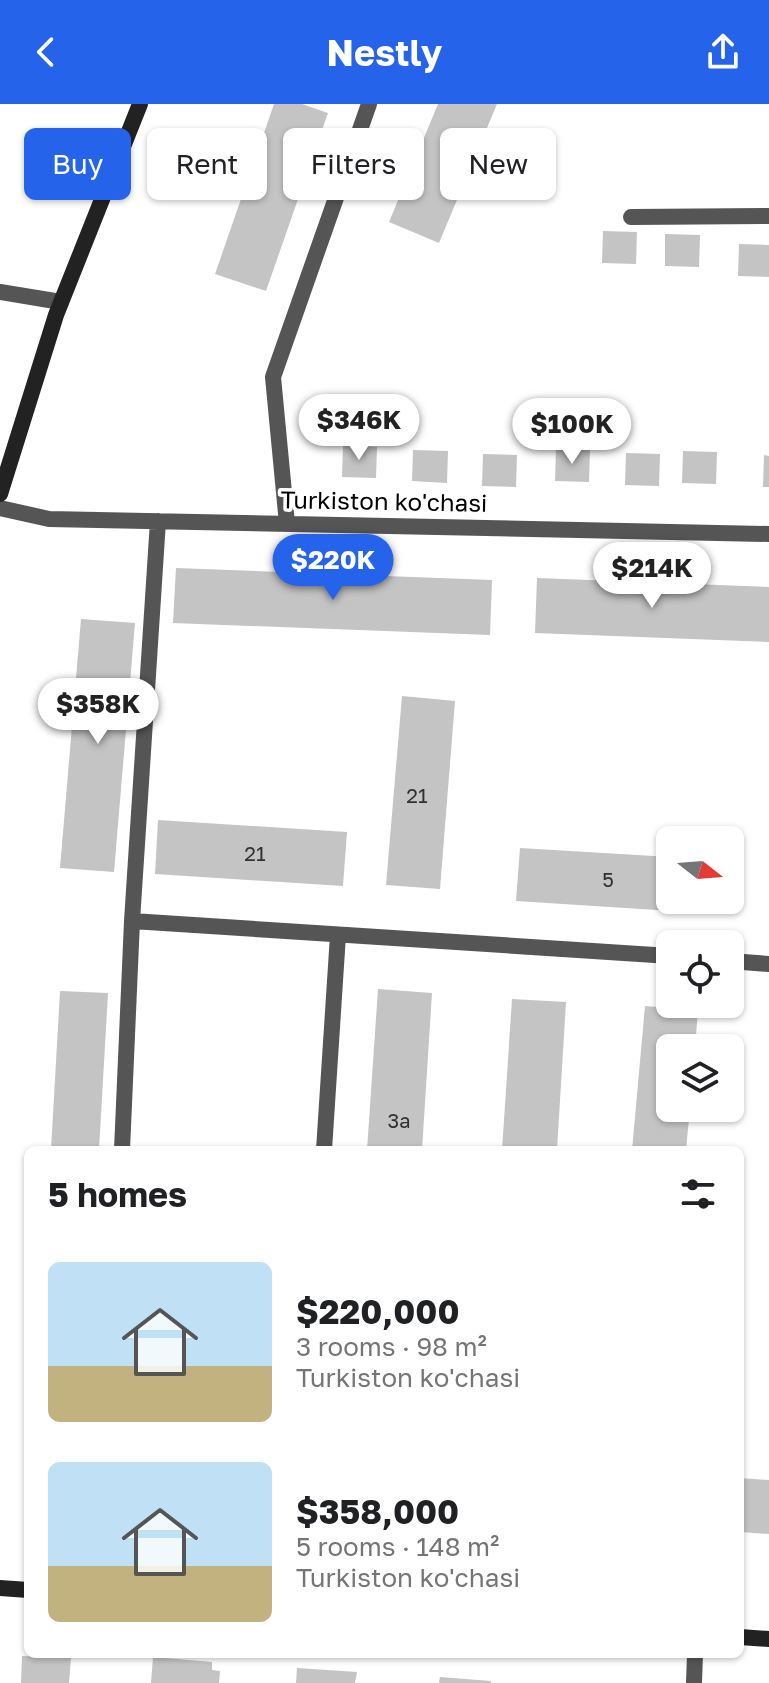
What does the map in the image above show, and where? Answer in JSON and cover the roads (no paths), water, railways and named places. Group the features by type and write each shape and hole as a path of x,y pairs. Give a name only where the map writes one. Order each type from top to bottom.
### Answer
{"street":[{"path":"0,494 61,302 140,104"},
{"path":"287,524 273,377 369,104"},
{"path":"631,217 769,216"},
{"path":"0,292 61,302"},
{"name":"Turkiston ko'chasi","path":"0,508 49,519 769,534"},
{"path":"122,1146 132,921 158,521"},
{"path":"132,921 656,955"},
{"path":"324,1146 338,935"},
{"path":"744,962 769,964"},
{"path":"0,1588 24,1590"},
{"path":"744,1637 769,1639"},
{"path":"694,1683 695,1658"}]}
